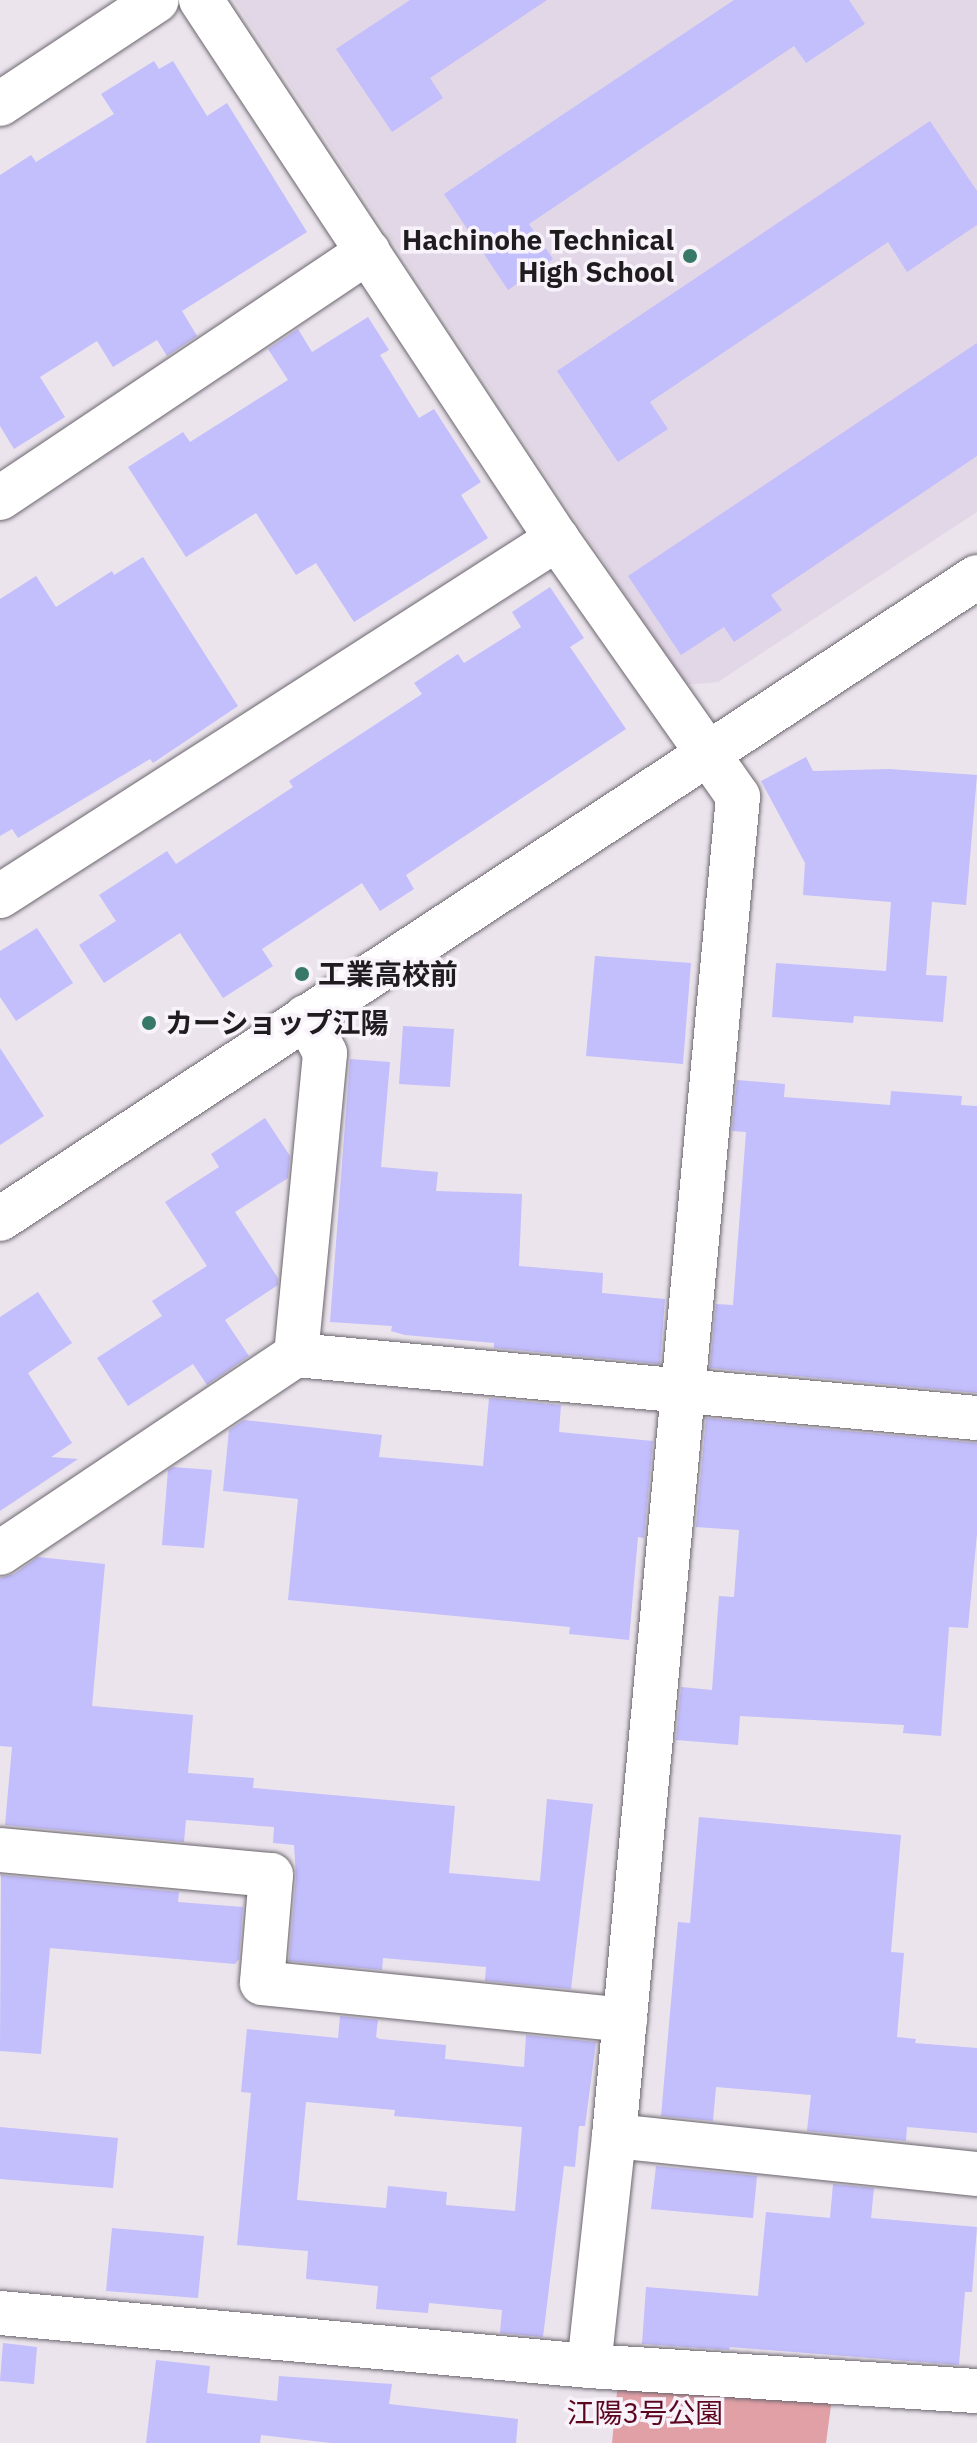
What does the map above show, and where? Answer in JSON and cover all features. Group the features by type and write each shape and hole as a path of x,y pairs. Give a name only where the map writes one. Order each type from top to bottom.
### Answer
{"street":[{"path":"0,104 157,0"},
{"path":"201,0 557,539 738,797 614,2136 589,2366"},
{"path":"0,498 368,252"},
{"path":"0,896 557,539"},
{"path":"0,1219 977,577"},
{"path":"296,1355 325,1053 306,1017"},
{"path":"0,1553 296,1355 977,1418"},
{"path":"0,1850 271,1875 262,1983 625,2020"},
{"path":"614,2136 977,2174"},
{"path":"0,2313 589,2366 977,2391"}],"shaded area":[{"name":"Hachinohe Technical High School","path":"234,0 977,0 977,512 718,682 685,685"}],"green space":[{"name":"江陽3号公園","path":"618,2382 832,2398 826,2443 612,2443"}],"building":[{"path":"410,0 547,0 430,78 443,98 392,132 336,49"},
{"path":"734,0 849,0 865,24 806,63 794,46 529,224 553,259 508,290 444,194"},
{"path":"154,61 159,69 173,61 207,116 227,103 307,232 182,311 197,336 167,356 157,340 113,367 97,341 40,377 65,417 14,449 0,426 0,175 31,155 36,162 114,114 101,94"},
{"path":"930,121 977,191 977,225 907,272 888,242 650,402 668,429 618,462 557,371"},
{"path":"368,317 389,350 380,355 419,418 434,409 481,482 461,495 488,538 354,622 316,563 296,575 256,513 186,557 128,467 183,432 190,442 288,380 268,349 298,329 312,352"},
{"path":"977,343 977,456 771,595 782,610 734,642 724,627 681,655 628,576"},
{"path":"143,557 238,706 153,763 150,759 18,838 12,829 0,836 0,599 36,576 56,607 112,571 114,575"},
{"path":"550,587 584,638 570,647 626,729 406,875 414,889 380,911 362,883 262,949 273,966 223,998 180,933 104,983 79,945 116,921 99,895 167,851 176,864 293,787 289,781 422,694 414,683 458,654 464,663 521,627 512,612"},
{"path":"806,757 813,771 889,769 977,775 966,905 932,902 926,975 947,976 943,1022 854,1016 853,1023 772,1017 776,963 886,971 891,902 803,895 805,863 761,781"},
{"path":"37,928 73,983 16,1021 0,997 0,951"},
{"path":"595,956 691,963 683,1064 586,1056"},
{"path":"403,1026 454,1029 450,1087 399,1084"},
{"path":"0,1048 44,1116 0,1145"},
{"path":"350,1059 390,1062 381,1167 438,1172 436,1191 522,1194 519,1266 603,1273 602,1293 665,1299 660,1364 494,1348 494,1343 405,1335 391,1331 392,1326 330,1322"},
{"path":"737,1080 785,1084 784,1097 890,1105 891,1091 962,1096 961,1105 977,1106 977,1393 710,1368 716,1304 733,1305 746,1132 732,1131"},
{"path":"265,1118 290,1156 288,1178 235,1212 278,1278 278,1285 225,1320 249,1356 207,1385 193,1364 128,1406 97,1358 162,1316 152,1301 207,1266 165,1202 219,1167 211,1154"},
{"path":"38,1292 72,1343 28,1373 72,1443 51,1457 78,1459 0,1511 0,1317"},
{"path":"489,1398 561,1405 559,1432 653,1441 644,1538 638,1537 629,1640 569,1634 570,1627 288,1600 298,1499 223,1491 229,1430 244,1420 382,1435 379,1457 483,1466"},
{"path":"706,1418 977,1443 977,1534 968,1628 949,1627 941,1736 903,1733 904,1725 740,1716 738,1745 676,1740 681,1687 712,1690 719,1596 734,1597 739,1530 696,1527"},
{"path":"173,1467 212,1470 204,1548 162,1545 168,1470"},
{"path":"38,1557 105,1564 92,1706 193,1715 188,1773 254,1778 253,1788 455,1806 449,1873 540,1881 547,1799 593,1804 571,1989 485,1981 486,1967 383,1958 382,1970 289,1961 296,1877 294,1845 273,1843 274,1827 186,1820 184,1842 5,1825 12,1747 0,1746 0,1578 14,1574"},
{"path":"699,1817 901,1835 891,1952 904,1953 897,2037 916,2039 915,2043 977,2048 977,2133 907,2127 906,2141 807,2131 811,2095 716,2087 713,2121 661,2116 678,1922 690,1923"},
{"path":"1,1875 179,1892 178,1902 243,1907 239,1959 235,1964 50,1948 41,2054 0,2051"},
{"path":"340,2016 378,2020 376,2037 380,2039 446,2045 445,2059 524,2067 526,2035 596,2042 585,2126 579,2126 575,2167 564,2166 543,2337 500,2333 502,2310 429,2303 428,2313 376,2309 378,2286 306,2279 308,2251 237,2245 251,2093 241,2092 247,2029 338,2038","holes":["306,2102 395,2110 394,2116 522,2127 515,2211 446,2205 447,2192 388,2186 386,2208 297,2200"]},
{"path":"0,2127 118,2138 113,2188 0,2179"},
{"path":"656,2166 757,2176 753,2218 651,2209"},
{"path":"833,2184 874,2188 871,2218 977,2227 972,2292 965,2292 959,2365 730,2347 729,2350 642,2344 646,2287 758,2296 766,2212 830,2218"},
{"path":"112,2228 204,2236 198,2298 106,2291"},
{"path":"3,2343 37,2347 34,2384 0,2381"},
{"path":"156,2360 210,2366 207,2393 277,2401 279,2376 392,2384 389,2404 518,2419 516,2443 331,2443 261,2435 260,2443 146,2443"}],"place":[{"name":"Hachinohe Technical High School","path":"690,256"},
{"name":"工業高校前","path":"302,974"},
{"name":"カーショップ江陽","path":"149,1023"}]}
